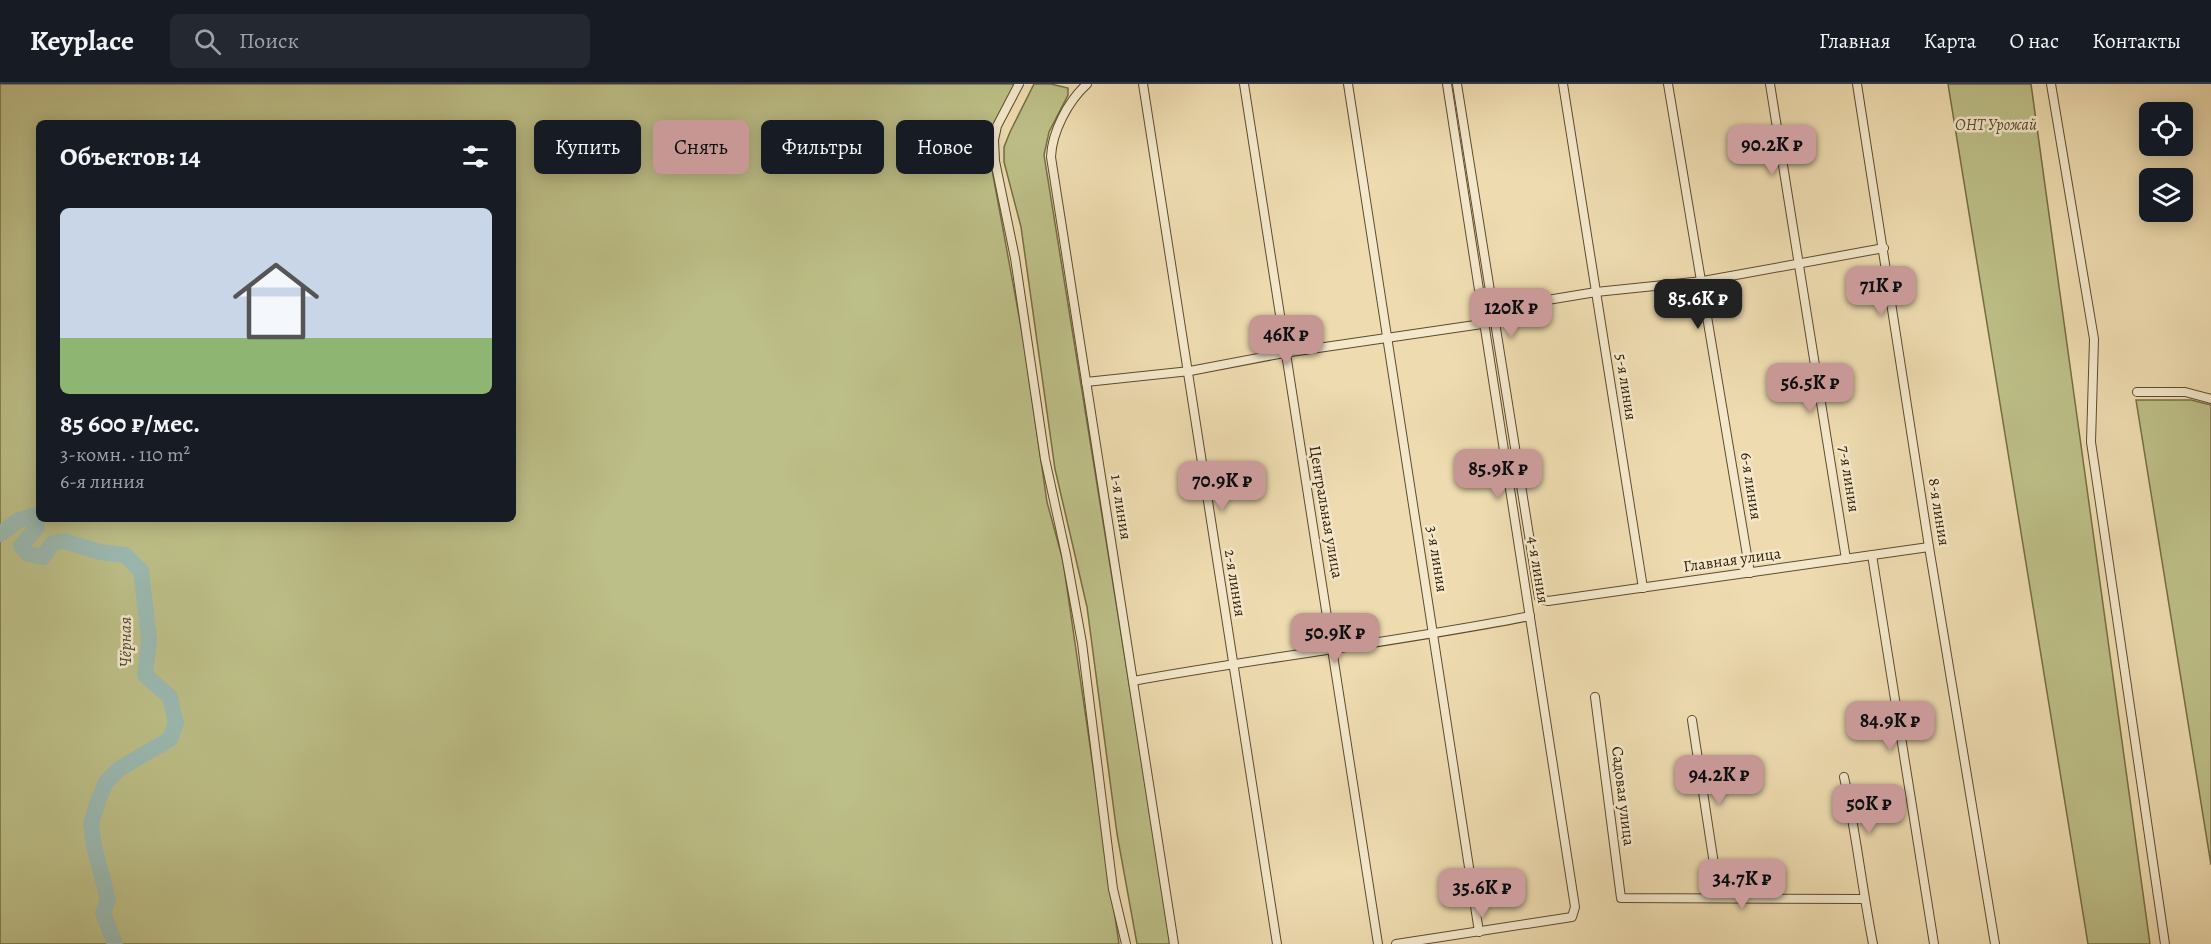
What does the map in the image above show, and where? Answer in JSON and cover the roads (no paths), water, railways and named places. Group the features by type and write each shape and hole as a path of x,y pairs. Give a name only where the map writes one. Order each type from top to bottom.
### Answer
{"street":[{"path":"1019,84 997,126 994,140 995,161 1015,258 1045,459 1080,632 1113,889 1126,944"},
{"name":"1-я линия","path":"1087,84 1080,90 1058,128 1052,141 1051,157 1174,944"},
{"name":"2-я линия","path":"1143,84 1190,371 1205,488 1277,944"},
{"name":"Центральная улица","path":"1245,84 1284,353 1334,650 1378,944"},
{"name":"3-я линия","path":"1348,84 1479,932"},
{"name":"4-я линия","path":"1447,84 1482,324 1575,907 1572,917 1479,932"},
{"path":"1457,84 1493,309 1596,292 1703,281 1884,248"},
{"name":"5-я линия","path":"1563,84 1643,588"},
{"name":"6-я линия","path":"1668,84 1703,281 1750,573"},
{"name":"7-я линия","path":"1770,84 1846,559"},
{"name":"8-я линия","path":"1857,84 1929,547 1995,944"},
{"path":"2051,84 2094,339 2090,393 2091,442 2165,944"},
{"name":"Главная улица","path":"1493,309 1539,598 1548,601 1929,547"},
{"path":"1086,382 1190,371 1284,353 1482,324"},
{"path":"2137,393 2185,392 2211,399"},
{"path":"1872,555 1934,944"},
{"path":"1133,681 1232,663 1433,635 1530,616"},
{"name":"Садовая улица","path":"1595,698 1621,898 1719,897"},
{"path":"1692,720 1719,897 1864,899"},
{"path":"1844,777 1873,944"},
{"path":"1396,944 1479,932"}],"waterway":[{"name":"Чёрная","path":"0,534 19,520 34,516 37,527 21,546 28,554 43,557 53,543 64,541 100,552 125,555 141,571 149,640 145,675 170,697 176,723 170,739 119,769 106,782 91,824 94,846 108,900 103,913 115,944"}],"park label":[{"name":"ОНТ Урожай","path":"1996,125"}]}
